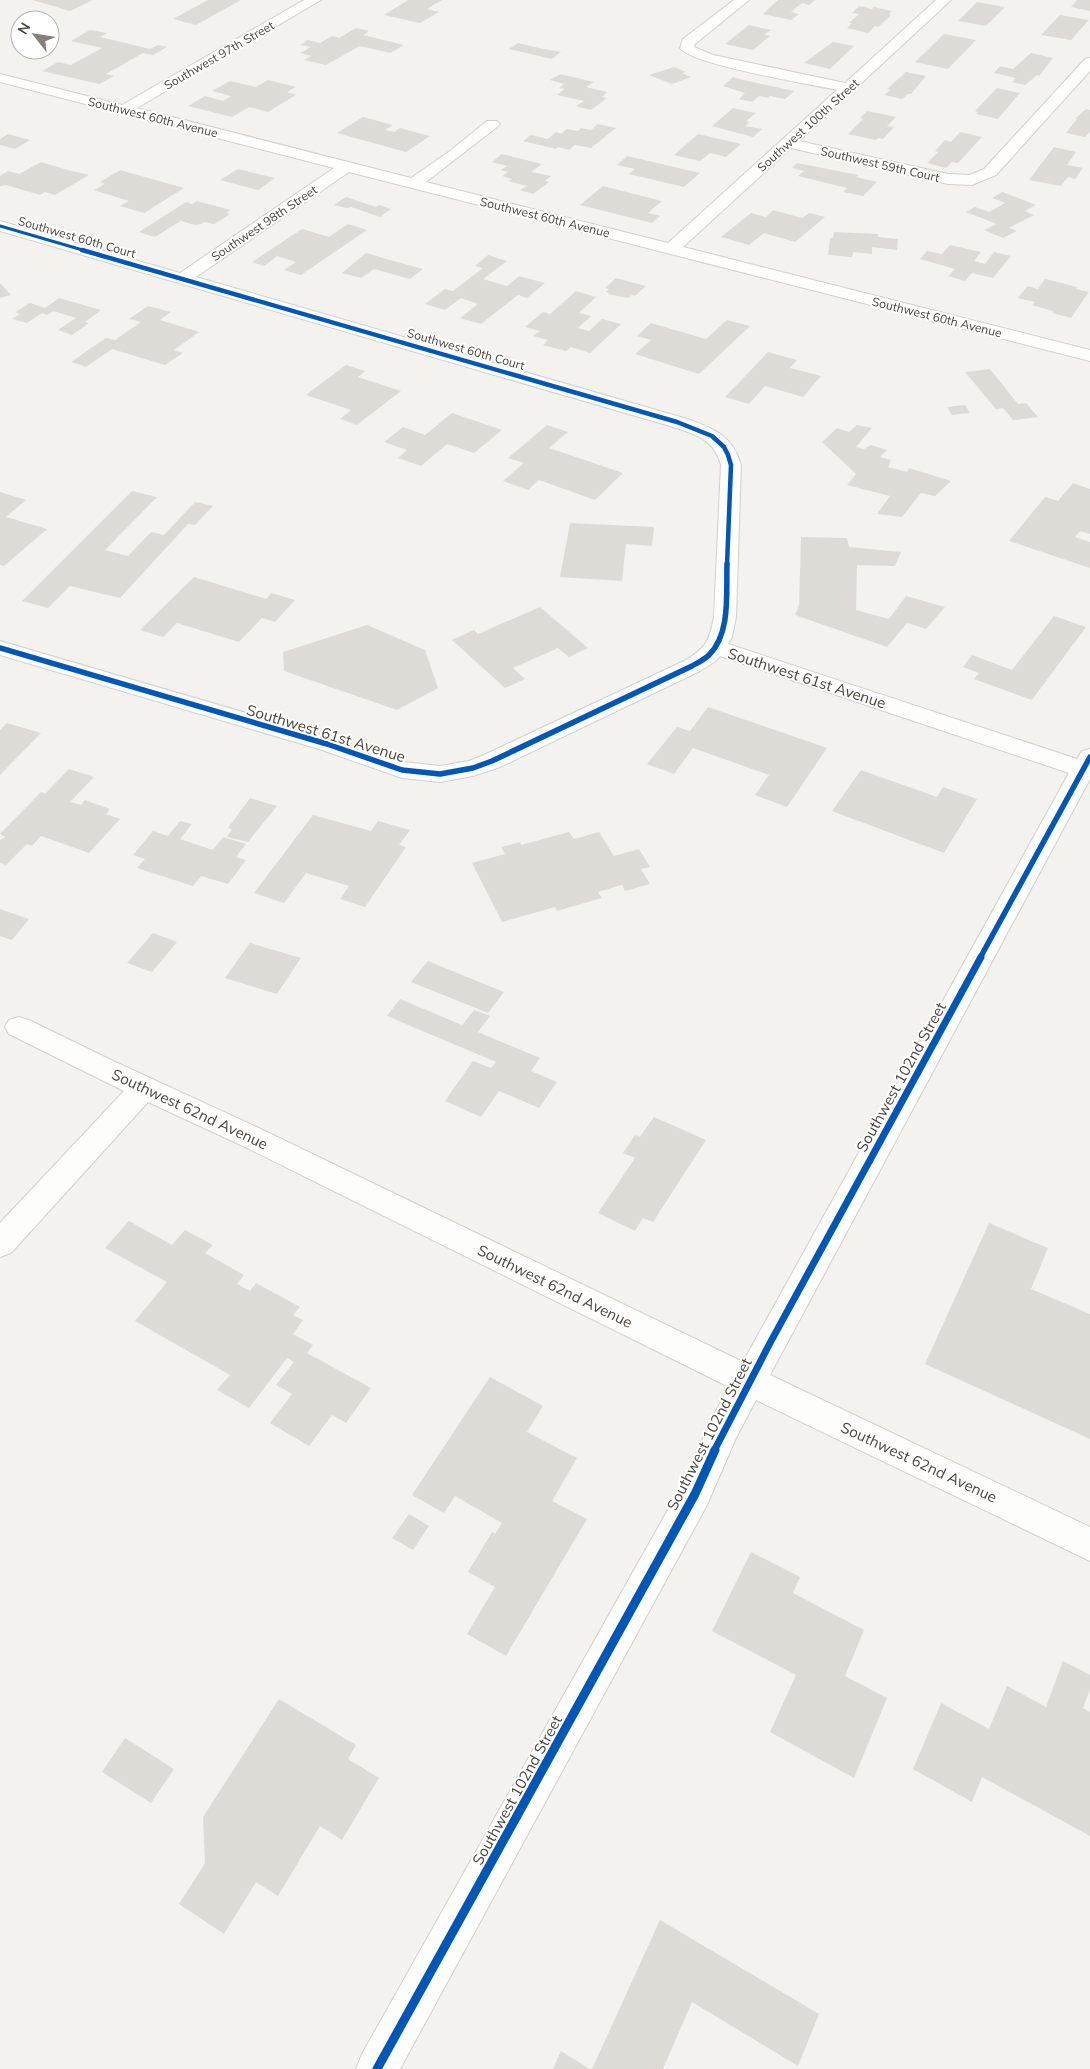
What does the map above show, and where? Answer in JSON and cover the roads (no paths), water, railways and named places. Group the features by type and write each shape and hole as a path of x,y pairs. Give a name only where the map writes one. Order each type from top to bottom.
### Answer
{"street":[{"name":"Southwest 97th Street","path":"124,110 314,0"},
{"path":"742,0 688,42 687,48 709,58 848,88"},
{"name":"Southwest 100th Street","path":"671,249 944,0"},
{"name":"Southwest 59th Court","path":"788,143 948,179 972,180 990,172 1090,62"},
{"name":"Southwest 60th Avenue","path":"0,78 1090,356"},
{"path":"414,183 456,154 492,124"},
{"name":"Southwest 98th Street","path":"182,279 347,166"},
{"name":"Southwest 60th Court","path":"0,226 662,417 718,439 725,446 731,465 725,617 720,637 715,647"},
{"name":"Southwest 61st Avenue","path":"0,648 327,744 402,770 440,774 473,768 530,745 692,666 708,656 715,647 1087,763"},
{"name":"Southwest 102nd Street","path":"377,2069 695,1494 724,1429 749,1381 1087,763"},
{"name":"Southwest 62nd Avenue","path":"19,1028 256,1139 749,1381 1090,1544"},
{"path":"0,1244 144,1088"}]}
